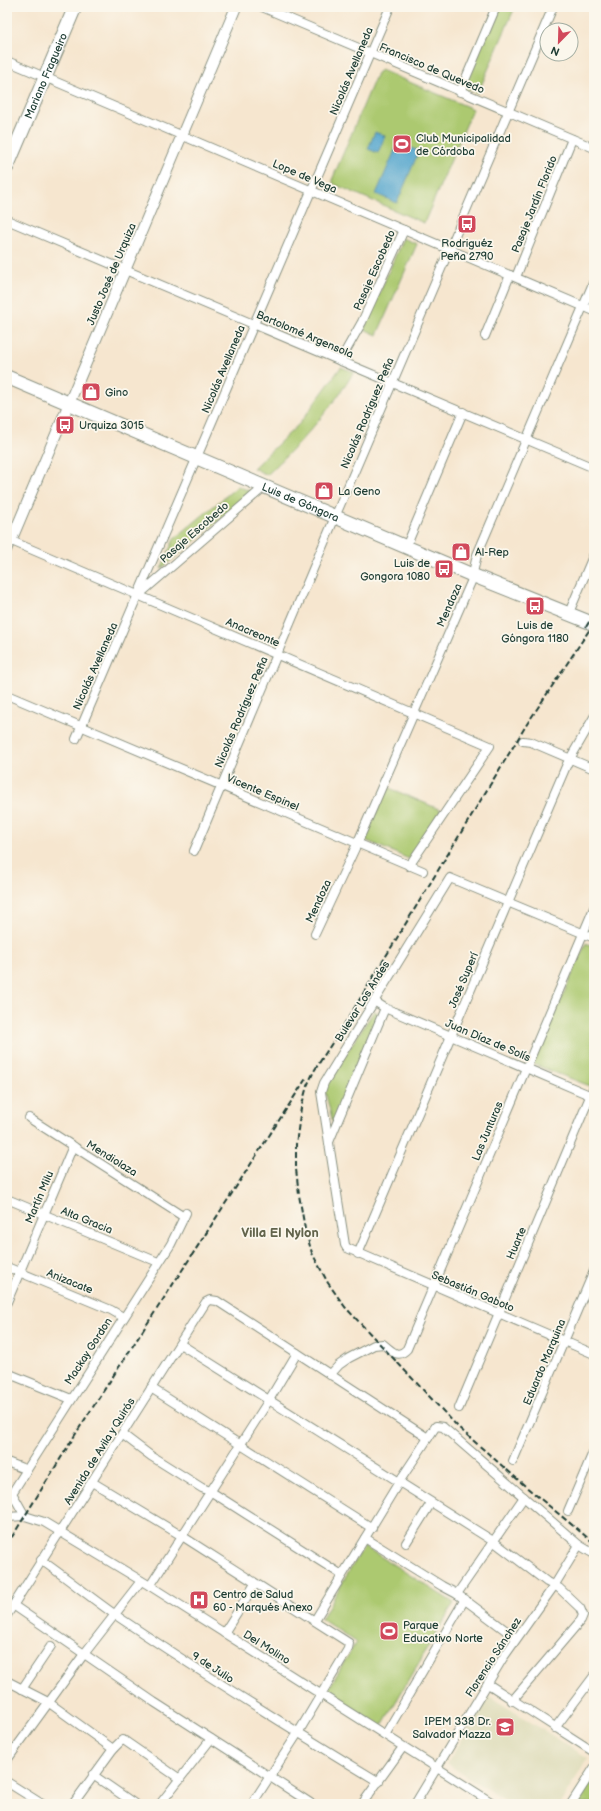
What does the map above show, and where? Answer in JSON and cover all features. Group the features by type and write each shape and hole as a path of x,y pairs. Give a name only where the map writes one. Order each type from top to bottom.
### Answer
{"main road":[{"name":"Mariano Fragueiro","path":"7,167 75,7"},
{"name":"Luis de Góngora","path":"7,377 472,575 568,615 594,624"}],"street":[{"name":"Justo José de Urquiza","path":"8,543 126,270 236,7"},
{"name":"Francisco de Quevedo","path":"262,7 594,148"},
{"name":"Nicolás Avellaneda","path":"76,739 390,7"},
{"path":"460,92 496,7"},
{"name":"Nicolás Rodríguez Peña","path":"194,851 553,7"},
{"name":"Lope de Vega","path":"7,61 594,311"},
{"name":"Pasaje Jardín Florido","path":"485,336 513,276 572,139"},
{"name":"Bartolomé Argensola","path":"7,220 594,468"},
{"name":"Pasaje Escobedo","path":"340,361 362,322 404,230"},
{"name":"Mendoza","path":"315,934 357,844 471,582 477,555 594,281"},
{"path":"406,547 463,412"},
{"name":"Pasaje Escobedo","path":"139,595 264,487"},
{"name":"Anacreonte","path":"8,543 139,595 490,746 409,866"},
{"path":"568,615 594,554"},
{"name":"Vicente Espinel","path":"7,695 423,871"},
{"name":"José Superí","path":"358,1254 569,759 594,717"},
{"path":"523,741 531,742 594,769"},
{"name":"Bulevar Los Andes","path":"345,1245 322,1098 322,1087 450,878 508,902"},
{"path":"508,902 594,938"},
{"name":"Las Junturas","path":"330,1375 344,1361 374,1345 383,1344 394,1353 398,1354 403,1353 407,1349 594,908"},
{"name":"Juan Díaz de Solís","path":"374,1002 525,1068 593,1093"},
{"path":"329,1142 385,1008"},
{"name":"Huarte","path":"459,1408 593,1093"},
{"name":"Mendiolaza","path":"29,1118 185,1215"},
{"name":"Martín Milu","path":"7,1302 73,1146"},
{"name":"Alta Gracia","path":"7,1199 158,1262"},
{"name":"Mackay Gordon","path":"7,1501 158,1262 171,1244 185,1215"},
{"name":"Sebastián Gaboto","path":"345,1245 358,1254 594,1354"},
{"name":"Anizacate","path":"7,1267 111,1310 124,1317"},
{"name":"Eduardo Marquina","path":"513,1461 594,1271"},
{"name":"Avenida de Avila y Quirós","path":"7,1615 206,1302 210,1300 216,1301 297,1353"},
{"path":"180,1344 493,1541 524,1566 559,1588 580,1608 583,1618 512,1701"},
{"path":"150,1586 269,1400 297,1353 428,1438"},
{"path":"7,1373 71,1399"},
{"path":"151,1388 372,1528"},
{"path":"315,1620 399,1482 436,1426 443,1427 579,1545 594,1554"},
{"path":"122,1434 151,1456 202,1488 210,1491 342,1575"},
{"path":"568,1510 594,1450"},
{"path":"7,1462 27,1470"},
{"path":"92,1482 182,1536 349,1643 348,1649 298,1733 252,1804"},
{"path":"12,1493 25,1516"},
{"path":"457,1594 524,1497"},
{"path":"406,1543 432,1503"},
{"name":"Del Molino","path":"7,1517 25,1516 44,1522 150,1586 438,1767 494,1804"},
{"path":"365,1538 465,1599 516,1638"},
{"name":"Florencio Sánchez","path":"415,1804 516,1638 554,1586 579,1545"},
{"name":"9 de Julio","path":"41,1560 64,1575 115,1614 218,1684 379,1782"},
{"path":"7,1760 48,1702 141,1581"},
{"path":"224,1633 255,1584"},
{"path":"385,1735 465,1599"},
{"path":"13,1605 84,1654 312,1804"},
{"path":"22,1689 51,1646"},
{"path":"554,1728 594,1676"},
{"path":"7,1681 48,1702 112,1749"},
{"path":"488,1684 554,1728 594,1752"},
{"path":"160,1804 212,1739"},
{"path":"73,1804 118,1742 125,1741 180,1779"},
{"path":"362,1804 403,1746"},
{"path":"571,1804 594,1768"},
{"path":"93,1775 135,1804"},
{"path":"7,1782 42,1804"}],"shaded area":[{"name":"IPEM 338 Dr. Salvador Mazza","path":"489,1696 588,1758 560,1804 511,1804 447,1764"}],"green space":[{"path":"496,7 515,7 478,93 462,87"},
{"name":"Club Municipalidad de Córdoba","path":"381,70 473,109 424,223 334,184 332,180 377,73"},
{"path":"403,238 417,244 377,335 364,329"},
{"path":"341,367 354,372 335,400 314,426 267,475 253,468 300,423"},
{"path":"238,486 252,492 161,569 174,539"},
{"path":"387,787 441,810 409,859 365,840"},
{"path":"586,943 594,947 594,1077 590,1086 533,1064"},
{"path":"374,1011 377,1012 378,1017 333,1123 324,1087"},
{"name":"Parque Educativo Norte","path":"364,1546 454,1603 381,1727 326,1693 356,1642 321,1619"},
{"path":"594,1777 594,1804 577,1804"}],"water":[{"path":"375,132 385,136 378,153 368,149"},
{"path":"398,143 419,151 397,203 376,194"}],"railway":[{"path":"586,627 594,614"},
{"path":"594,623 527,724 352,1012 314,1071 307,1086 301,1108 296,1144 296,1169 299,1195 305,1229 312,1253 328,1283 345,1307 459,1428 531,1491 594,1543"},
{"path":"205,1235 307,1077"},
{"path":"7,1545 80,1427 207,1232"}],"place":[{"name":"Club Municipalidad de Córdoba","path":"402,144"},
{"name":"Rodriguéz Peña 2790","path":"467,224"},
{"name":"Gino","path":"91,392"},
{"name":"Urquiza 3015","path":"65,425"},
{"name":"La Geno","path":"324,491"},
{"name":"Al-Rep","path":"461,552"},
{"name":"Luis de Gongora 1080","path":"444,569"},
{"name":"Luis de Góngora 1180","path":"535,606"},
{"name":"Centro de Salud 60 - Marqués Anexo","path":"199,1600"},
{"name":"Parque Educativo Norte","path":"389,1631"},
{"name":"IPEM 338 Dr. Salvador Mazza","path":"505,1727"}],"district":[{"name":"Villa El Nylon","path":"280,1232"}]}
